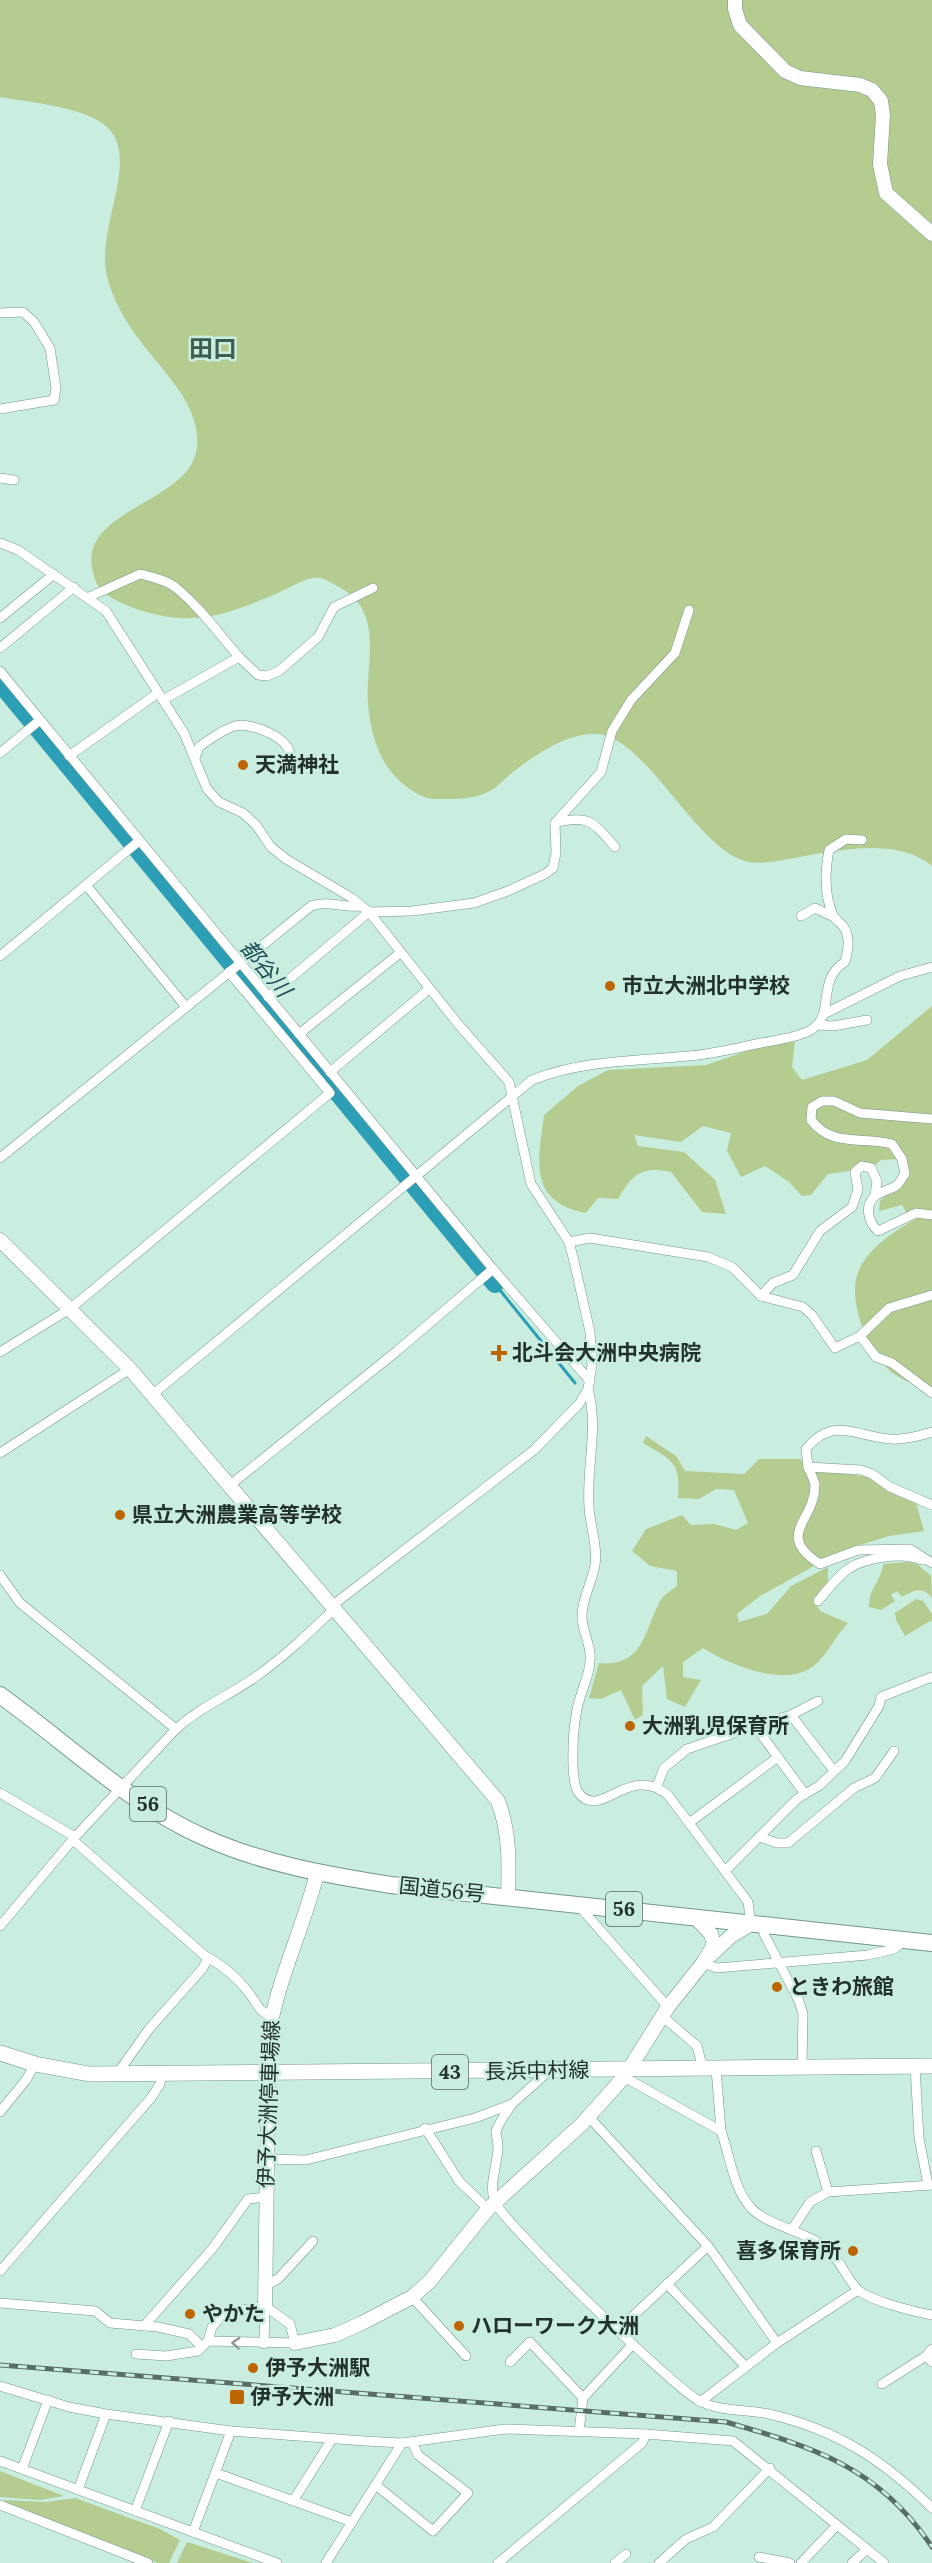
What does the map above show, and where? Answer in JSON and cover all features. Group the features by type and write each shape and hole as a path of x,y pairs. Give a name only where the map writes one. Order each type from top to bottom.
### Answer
{"highway":[{"name":"国道56号","path":"0,1695 123,1788 205,1838 248,1854 317,1873 391,1885 932,1943"}],"main road":[{"name":"長浜中村線","path":"0,2053 35,2064 89,2074 627,2072 932,2066"}],"street":[{"path":"735,0 740,25 785,71 800,78 860,85 872,90 881,100 883,115 880,164 886,193 932,234"},
{"path":"0,313 23,312 30,316 50,348 56,388 54,400 0,409"},
{"path":"0,478 14,480"},
{"path":"0,543 18,550 89,597 117,624 184,733 207,789 219,802 243,813 256,825 271,847 286,859 369,912 429,989 508,1082 531,1184 568,1242 590,1332 592,1365 589,1385 593,1449 589,1505 596,1548 595,1565 583,1602 582,1617 590,1653 576,1716 573,1775 578,1791 586,1799 596,1801 631,1785 657,1786 668,1795 748,1902 757,1925 800,2001 803,2014 802,2068"},
{"path":"89,597 140,573 174,586 193,604 238,657 258,675 267,676 279,671 318,637 334,607 373,588"},
{"path":"0,618 54,574"},
{"path":"0,648 74,587"},
{"path":"268,997 369,912 412,911 474,903 545,874 553,868 555,824 601,772 612,731 631,700 675,652 689,610"},
{"path":"69,756 160,697 238,657"},
{"path":"0,671 36,723 69,756 135,844 234,968 488,1273 589,1385"},
{"path":"0,753 36,723"},
{"path":"195,758 199,747 236,726 252,727 278,736 289,747 290,758"},
{"path":"555,824 575,818 593,822 615,847"},
{"path":"834,917 827,890 826,867 830,850 846,839 862,840"},
{"path":"0,956 135,844"},
{"path":"86,885 186,1006"},
{"path":"0,1158 310,906 318,903 360,906"},
{"path":"801,916 815,908 834,917 843,926 849,945 845,962 835,968 828,980 824,1014"},
{"path":"299,1034 400,953"},
{"path":"817,1025 824,1014 837,1005 900,976 932,967"},
{"path":"234,968 268,997 299,1034 330,1072 335,1089"},
{"path":"330,1072 429,989"},
{"path":"152,1395 532,1080 555,1071 598,1063 692,1056 726,1051 794,1036 817,1025 832,1026 867,1020"},
{"path":"0,1352 71,1308 335,1089"},
{"path":"875,1195 897,1185 905,1173 902,1159 892,1144 837,1139 819,1131 812,1120 812,1107 822,1101 834,1101 860,1113 932,1119"},
{"path":"761,1296 773,1282 793,1275 820,1232 852,1207 858,1190 855,1172 862,1166 871,1168 877,1181 875,1195 868,1213 871,1225 878,1231 916,1213 932,1215"},
{"path":"568,1242 590,1238 708,1257 732,1267 761,1296 803,1307 812,1315 835,1348 860,1336 889,1308 932,1295"},
{"path":"0,1240 130,1369 498,1801 506,1823 509,1850 508,1897"},
{"path":"229,1486 488,1273"},
{"path":"860,1336 876,1357 892,1363 932,1394"},
{"path":"0,1453 130,1369"},
{"path":"0,1926 74,1838 193,1713 252,1680 286,1655 334,1606 534,1450 579,1404 589,1385"},
{"path":"932,1432 913,1438 890,1439 833,1430 824,1432 806,1449 808,1467 815,1484 812,1500 798,1530 799,1546 820,1564 858,1550 910,1549 932,1564"},
{"path":"808,1467 861,1470 872,1474 891,1487 932,1505"},
{"path":"818,1600 847,1570 864,1563 909,1556 932,1564"},
{"path":"0,1575 20,1603 176,1729"},
{"path":"726,1870 797,1799 834,1771 854,1746 879,1706 881,1697 932,1677"},
{"path":"657,1786 664,1768 687,1749 791,1715 818,1701"},
{"path":"791,1715 834,1771"},
{"path":"755,1726 805,1794"},
{"path":"760,1838 777,1844 788,1843 854,1788 874,1779 884,1769 894,1750"},
{"path":"689,1823 778,1757"},
{"path":"0,1793 74,1838 248,1992 263,2013 272,2016"},
{"name":"伊予大洲停車場線","path":"265,2306 266,2159 272,2016 307,1915 317,1873"},
{"path":"576,1904 665,2012 697,2046 709,2069 720,2131 741,2194 763,2218 793,2229 827,2248 858,2290 910,2312 932,2315"},
{"path":"0,2303 95,2311 110,2324 144,2326 189,2334 205,2344 264,2344 295,2343 335,2335 412,2297 430,2281 491,2206 589,2117 627,2072 665,2012 714,1945 711,1934 696,1918"},
{"path":"703,1963 731,1936 757,1925"},
{"path":"703,1963 717,1968 868,1955 894,1949 905,1940"},
{"path":"117,2073 149,2029 203,1968 208,1958"},
{"path":"0,2112 26,2080 35,2064"},
{"path":"793,2229 810,2202 828,2192 930,2185 919,2138 915,2066"},
{"path":"491,2206 491,2186 498,2147 496,2132 512,2104 549,2071"},
{"path":"627,2072 720,2131"},
{"path":"0,2271 151,2098 160,2084 162,2073"},
{"path":"266,2159 306,2160 425,2128 475,2118 512,2104"},
{"path":"589,2117 708,2246 777,2343"},
{"path":"425,2128 459,2181 491,2206 618,2330 700,2402 714,2407 748,2410 806,2423 855,2445 899,2476 932,2508"},
{"path":"816,2151 828,2192"},
{"path":"144,2326 212,2249 248,2199 266,2197"},
{"path":"265,2286 278,2279 313,2241"},
{"path":"618,2330 708,2246"},
{"path":"667,2284 745,2366"},
{"path":"700,2402 777,2343 858,2290"},
{"path":"412,2297 466,2356"},
{"path":"136,2354 166,2356 198,2350 205,2344 212,2326 224,2313 265,2306 290,2324 295,2343"},
{"path":"264,2344 265,2306"},
{"path":"510,2362 530,2342 583,2398"},
{"path":"579,2431 583,2398 633,2344"},
{"path":"882,2384 930,2356"},
{"path":"0,2386 106,2414 231,2431 332,2439 407,2443 505,2429 646,2434 733,2441 770,2468 884,2563"},
{"path":"22,2469 48,2400"},
{"path":"78,2490 106,2414"},
{"path":"135,2511 169,2421"},
{"path":"193,2532 231,2431"},
{"path":"501,2562 642,2443 646,2434"},
{"path":"293,2501 332,2439"},
{"path":"326,2563 407,2443"},
{"path":"377,2486 433,2531 468,2493 418,2455 407,2443"},
{"path":"0,2461 273,2562"},
{"path":"664,2561 694,2534 713,2527 770,2468"},
{"path":"216,2473 352,2522"},
{"path":"0,2505 148,2563"},
{"path":"801,2563 837,2526"},
{"path":"852,2563 867,2549"},
{"path":"615,2563 626,2554"},
{"path":"759,2557 790,2563"}],"green space":[{"path":"0,0 932,0 932,866 917,857 882,848 843,850 756,863 737,858 719,846 701,828 648,767 630,750 613,738 595,734 574,737 554,745 485,793 458,799 425,797 398,780 389,770 377,746 372,732 368,703 370,642 368,627 364,613 356,601 344,590 323,579 315,578 300,582 230,612 199,618 165,616 141,610 103,592 93,572 92,551 101,534 117,520 176,481 190,466 197,447 197,432 187,403 131,328 117,305 108,280 105,261 106,241 119,178 120,159 117,142 108,128 86,115 57,106 0,97"},
{"path":"932,1006 932,1391 908,1382 887,1368 866,1336 855,1294 859,1270 871,1252 897,1231 925,1214 909,1217 902,1205 879,1211 880,1201 905,1174 902,1159 881,1160 871,1168 828,1174 811,1195 802,1196 789,1182 765,1166 741,1177 727,1151 731,1133 703,1126 681,1142 634,1135 638,1146 684,1152 715,1180 726,1214 702,1212 671,1172 661,1170 645,1171 639,1174 628,1183 618,1199 598,1198 586,1213 567,1208 554,1200 546,1190 539,1164 544,1115 578,1086 608,1070 706,1065 750,1050 795,1041 792,1067 802,1080 867,1060"},
{"path":"646,1436 676,1456 685,1471 744,1474 759,1459 801,1459 806,1469 870,1477 915,1499 924,1531 889,1536 841,1551 760,1596 737,1614 739,1622 767,1614 791,1586 828,1567 828,1583 814,1598 820,1611 848,1623 820,1660 809,1669 797,1674 769,1674 740,1666 703,1648 683,1662 683,1677 701,1680 685,1707 667,1699 663,1666 642,1686 643,1715 635,1720 621,1690 601,1699 589,1698 599,1663 614,1663 634,1653 646,1634 661,1599 677,1586 677,1571 650,1566 632,1551 646,1529 682,1515 691,1525 714,1524 736,1530 748,1523 734,1490 716,1489 699,1499 678,1498 679,1486 676,1469 668,1458 643,1443"},
{"path":"907,1562 917,1564 931,1576 932,1598 922,1591 914,1591 902,1597 897,1591 891,1595 895,1601 881,1610 869,1607 871,1595 883,1564"},
{"path":"916,1599 923,1601 932,1614 932,1620 905,1636 896,1620 895,1613"},
{"path":"0,2471 64,2496 40,2500 0,2497"},
{"path":"75,2498 160,2529 180,2540 169,2563 158,2563 16,2508 3,2500 46,2502"},
{"path":"187,2542 253,2563 177,2563"}],"waterway":[{"name":"都谷川","path":"0,683 495,1284"},
{"path":"495,1284 575,1383"}],"railway":[{"path":"0,2365 726,2422 815,2451 842,2464 890,2497 912,2520 932,2547"}],"place":[{"name":"天満神社","path":"243,765"},
{"name":"市立大洲北中学校","path":"610,986"},
{"name":"北斗会大洲中央病院","path":"499,1353"},
{"name":"県立大洲農業高等学校","path":"120,1515"},
{"name":"大洲乳児保育所","path":"630,1726"},
{"name":"ときわ旅館","path":"777,1987"},
{"name":"喜多保育所","path":"853,2251"},
{"name":"やかた","path":"190,2314"},
{"name":"ハローワーク大洲","path":"459,2326"},
{"name":"伊予大洲駅","path":"253,2368"},
{"name":"伊予大洲","path":"237,2397"}],"district":[{"name":"田口","path":"213,349"}]}
